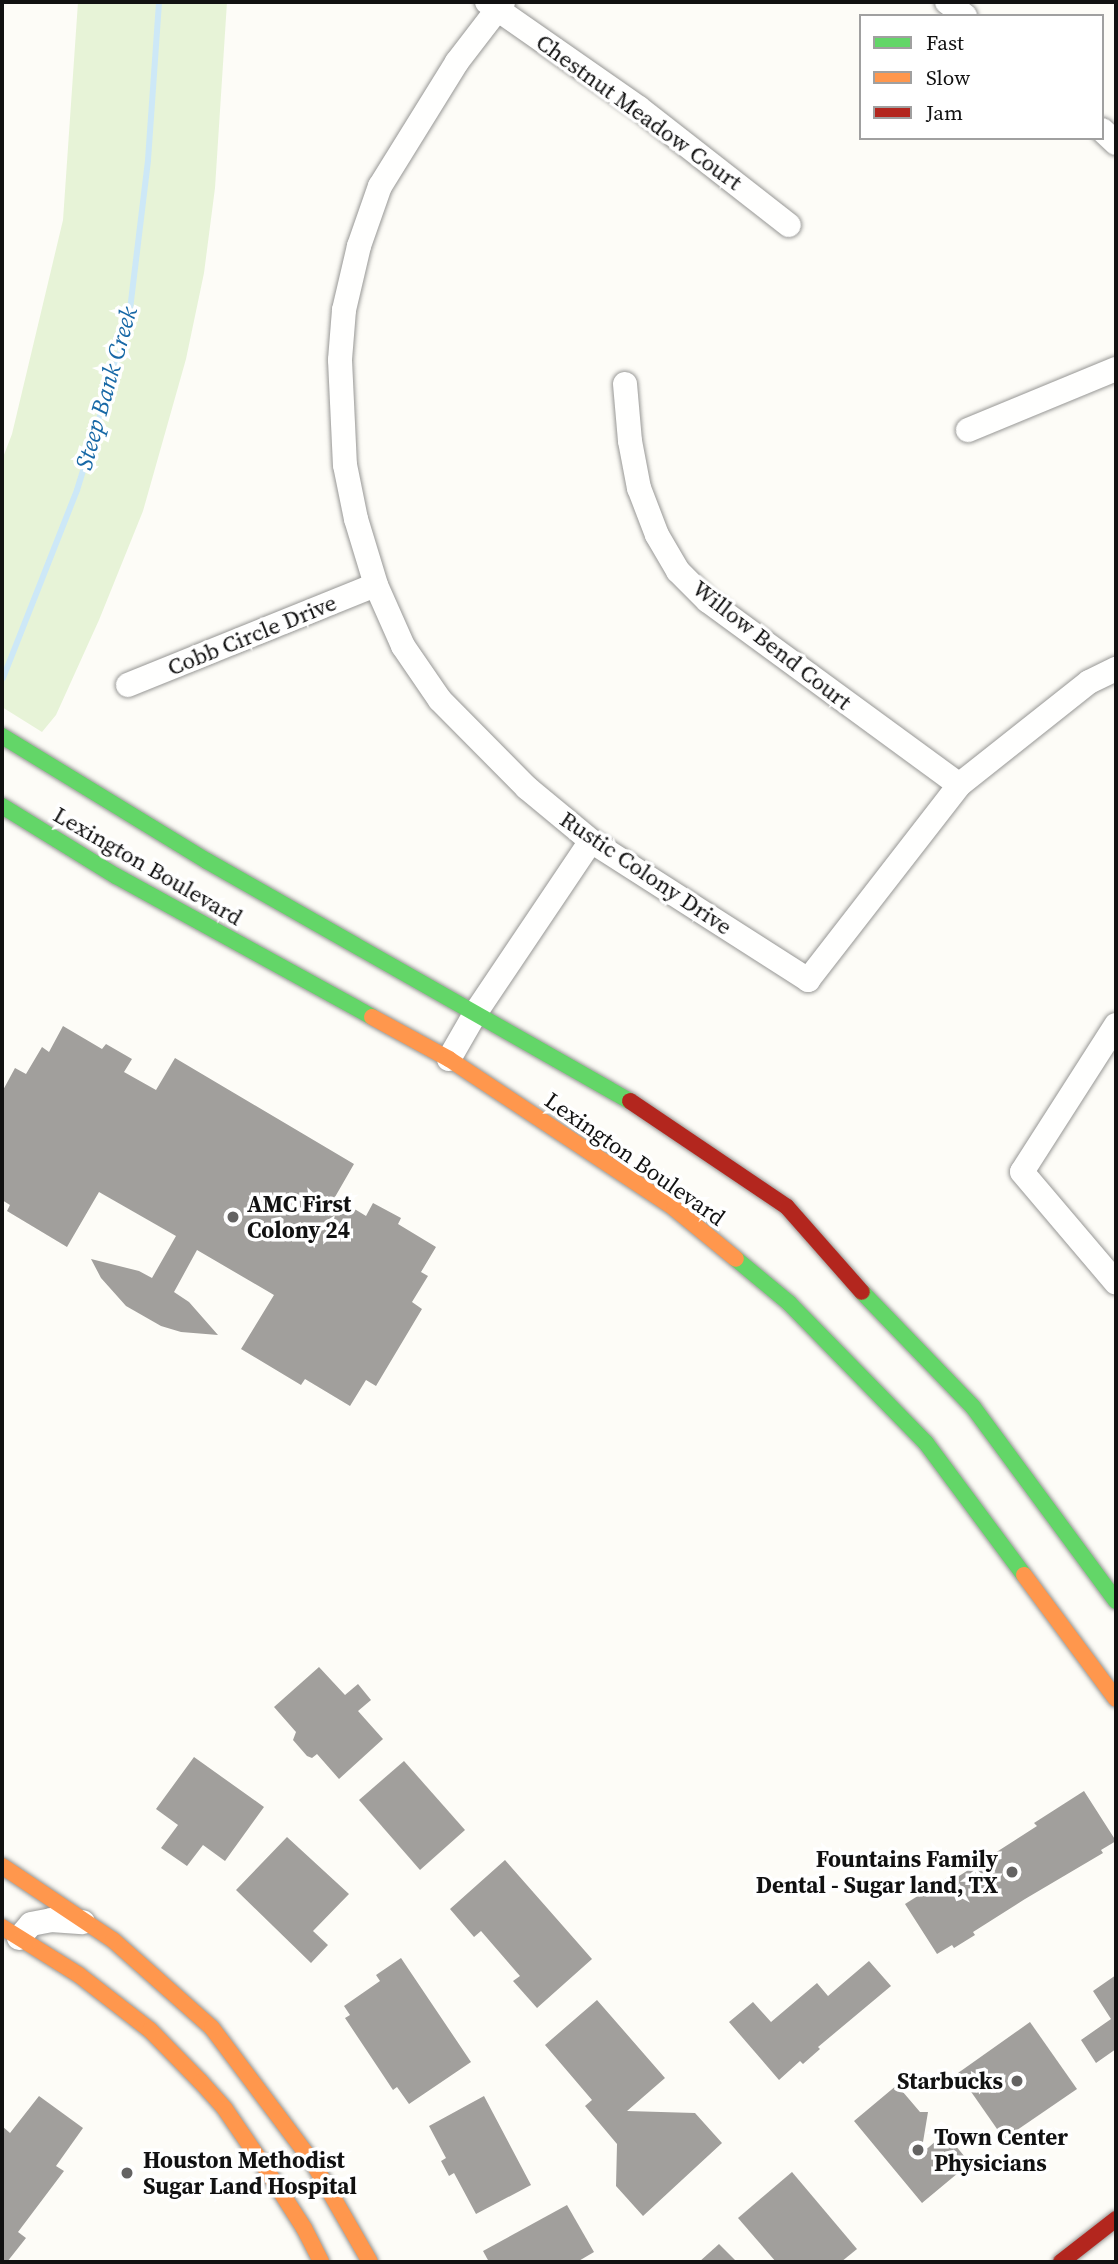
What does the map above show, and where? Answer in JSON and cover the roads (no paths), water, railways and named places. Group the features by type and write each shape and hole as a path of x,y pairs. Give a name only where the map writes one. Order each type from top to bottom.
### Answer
{"main road":[{"name":"Lexington Boulevard","path":"2,736 207,861 648,1111 787,1207 968,1411 1116,1601"},
{"name":"Lexington Boulevard","path":"2,806 116,876 449,1059 674,1208 789,1303 930,1439 1116,1699"},
{"path":"2,1866 87,1922 172,1990 212,2028 312,2161 370,2262"},
{"path":"10,1933 79,1975 126,2011 150,2030 201,2082 225,2109 268,2172 321,2262"},
{"path":"1066,2259 1116,2219"}],"street":[{"path":"947,2 962,14"},
{"name":"Chestnut Meadow Court","path":"496,4 639,108 789,225"},
{"name":"Rustic Colony Drive","path":"496,4 380,186 359,246 344,310 340,360 345,465 356,519 376,585 402,646 440,700 527,788 591,841 808,980 959,785"},
{"path":"968,429 1116,369"},
{"name":"Willow Bend Court","path":"625,384 639,488 657,535 678,571 708,601 959,785"},
{"name":"Cobb Circle Drive","path":"128,685 376,585"},
{"path":"959,785 1089,682 1116,669"},
{"path":"449,1059 476,1012 591,841"},
{"path":"1116,1025 1022,1172 1116,1283"},
{"path":"10,1933 31,1924 51,1920 87,1922"},
{"path":"201,2082 232,2053"}],"waterway":[{"name":"Steep Bank Creek","path":"3,678 77,490 128,326 148,160 159,2"}],"place":[{"name":"AMC First Colony 24","path":"233,1217"},
{"name":"Fountains Family Dental - Sugar land, TX","path":"1012,1872"},
{"name":"Starbucks","path":"1017,2081"},
{"name":"Town Center Physicians","path":"918,2150"},
{"name":"Houston Methodist Sugar Land Hospital","path":"127,2173"}]}
